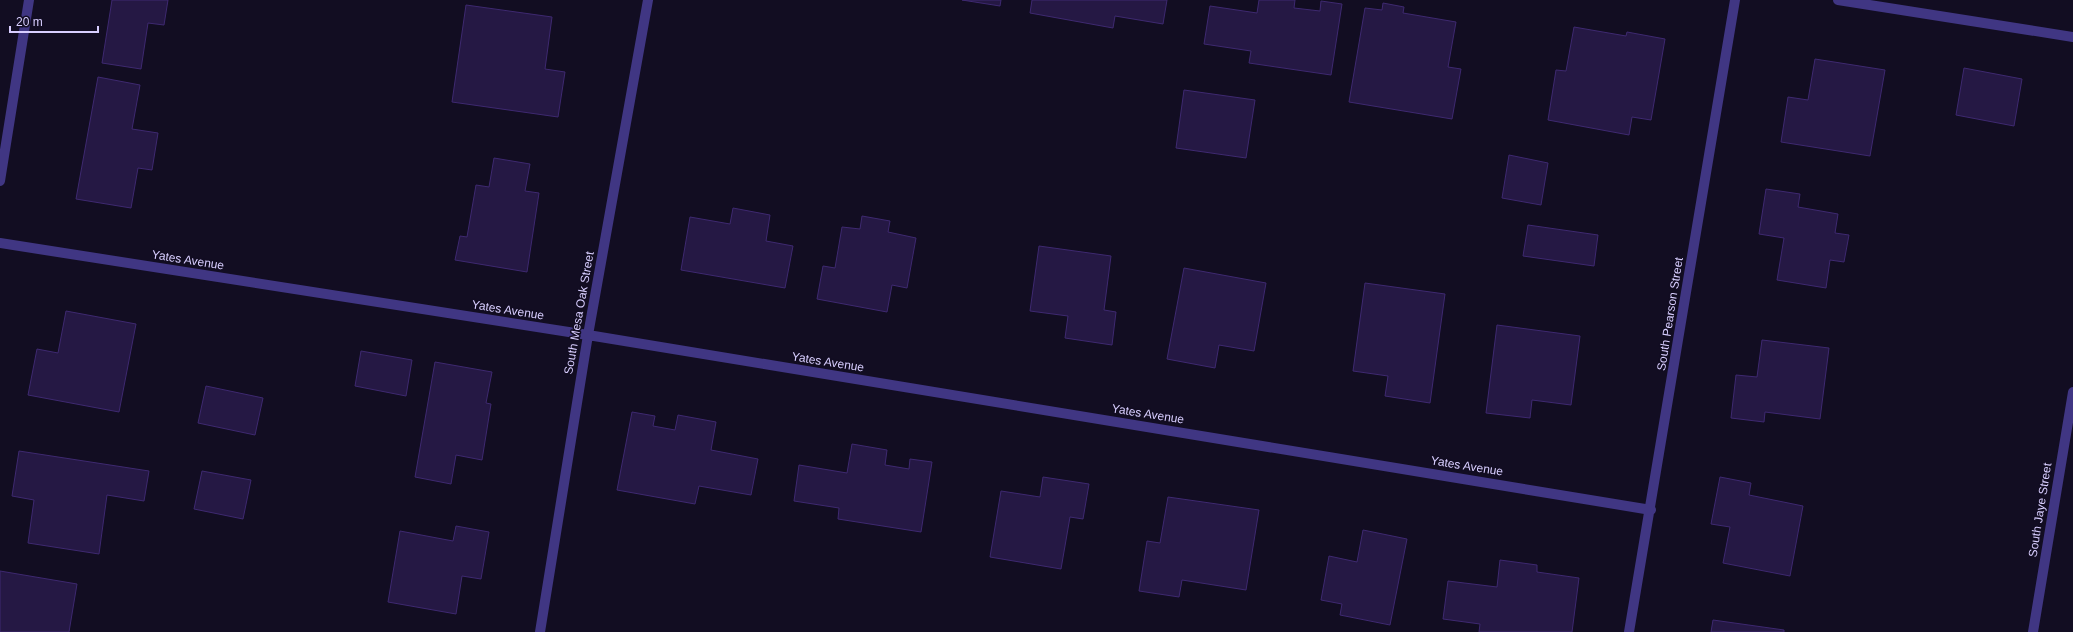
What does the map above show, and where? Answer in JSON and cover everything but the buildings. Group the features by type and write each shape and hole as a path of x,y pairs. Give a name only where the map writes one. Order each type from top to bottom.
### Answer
{"street":[{"path":"0,181 29,0"},
{"name":"South Mesa Oak Street","path":"540,632 588,335 648,0"},
{"name":"South Pearson Street","path":"1629,632 1651,510 1735,0"},
{"path":"1838,0 2073,37"},
{"name":"Yates Avenue","path":"0,243 588,335 1651,510"},
{"name":"South Jaye Street","path":"2033,632 2073,392"}]}
